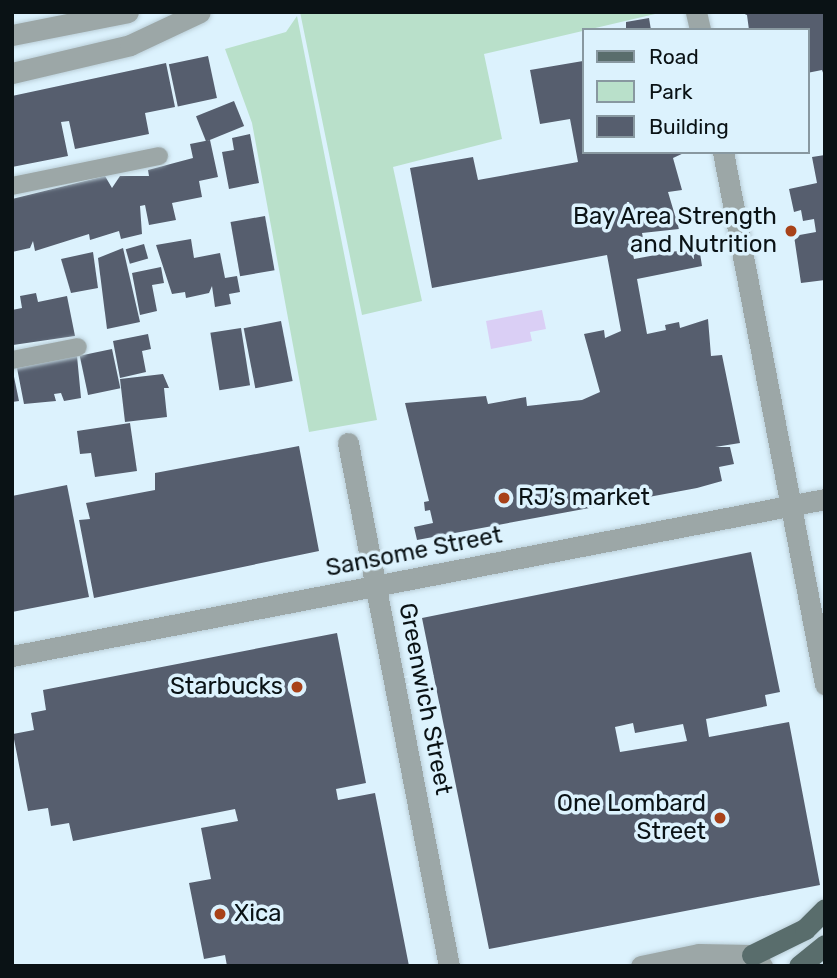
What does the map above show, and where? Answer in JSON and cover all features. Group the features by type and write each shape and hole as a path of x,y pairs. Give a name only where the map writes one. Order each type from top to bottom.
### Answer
{"main road":[{"path":"757,961 805,929 825,909"},
{"path":"799,966 825,945"}],"street":[{"path":"12,35 128,12"},
{"path":"12,73 130,46 200,12"},
{"path":"723,154 825,684"},
{"path":"12,186 159,156"},
{"path":"12,360 78,347"},
{"name":"Greenwich Street","path":"348,443 449,966"},
{"name":"Sansome Street","path":"12,656 825,499"},
{"path":"641,966 699,954 757,961"}],"green space":[{"path":"300,12 655,12 484,54 502,139 393,167 422,301 362,315"},
{"path":"297,16 377,420 309,432 252,123 225,49 286,32"}],"shaded area":[{"path":"542,310 546,329 530,332 532,341 491,349 486,321"}],"building":[{"path":"740,12 825,12 825,78 822,70 809,73 809,28 749,28 747,15"},
{"path":"649,18 651,28 626,28 626,22"},
{"path":"208,56 217,98 178,106 169,64"},
{"path":"582,61 582,154 682,154 673,158 682,190 668,192 679,229 642,233 643,238 630,240 634,259 699,247 702,266 637,279 647,334 666,330 665,325 679,322 680,328 708,319 711,356 722,355 740,443 715,447 730,447 734,464 719,467 722,481 697,488 417,540 414,527 433,523 430,510 425,511 424,502 429,501 405,403 486,396 488,404 526,397 527,406 582,400 600,392 584,334 604,330 605,338 621,331 607,255 432,288 410,168 473,157 478,180 578,162 570,119 540,124 530,70"},
{"path":"166,63 175,107 145,113 149,134 75,149 69,121 61,122 68,156 12,167 12,96"},
{"path":"234,101 244,126 206,141 196,116"},
{"path":"250,134 259,183 229,189 222,152 234,150 232,138"},
{"path":"210,140 218,177 199,181 202,197 172,203 176,220 149,225 145,205 140,206 142,234 121,239 119,231 90,240 89,234 35,251 33,241 30,248 12,252 12,199 105,176 112,188 120,176 149,176 148,170 193,158 190,144"},
{"path":"825,155 825,280 801,283 794,236 816,232 814,219 803,221 801,210 794,212 789,189 817,183 812,157"},
{"path":"265,216 275,270 240,276 231,222"},
{"path":"191,239 194,258 220,253 225,278 237,276 240,292 229,294 231,304 215,307 212,286 209,293 186,298 185,292 172,294 156,245"},
{"path":"144,244 148,258 130,264 126,249"},
{"path":"123,248 140,322 107,329 98,258"},
{"path":"93,252 98,288 71,293 61,259"},
{"path":"161,267 164,283 152,285 157,311 140,315 132,273"},
{"path":"36,293 38,302 67,296 75,336 13,345 12,310 22,308 20,296"},
{"path":"281,321 293,381 255,388 244,328"},
{"path":"241,328 250,385 219,390 210,333"},
{"path":"148,334 151,349 142,351 146,372 120,378 113,341"},
{"path":"112,349 120,388 88,395 80,356"},
{"path":"77,356 81,398 64,401 61,393 54,394 56,401 24,404 17,368"},
{"path":"12,373 19,401 12,402"},
{"path":"163,374 169,388 164,388 167,417 125,422 120,379"},
{"path":"130,423 137,471 95,477 91,453 80,454 77,431"},
{"path":"299,446 319,551 94,598 79,520 90,519 86,503 155,490 155,473"},
{"path":"67,485 89,597 12,612 12,496"},
{"path":"751,552 780,692 765,695 767,706 706,719 709,737 789,722 820,885 489,949 422,618","holes":["633,723 635,733 683,724 687,741 620,752 615,727"]},
{"path":"337,633 366,783 336,789 338,800 375,793 409,966 227,966 225,955 204,959 189,883 211,879 201,828 238,821 235,809 73,841 69,823 51,826 48,808 28,811 13,734 34,730 31,713 46,710 43,690"}],"place":[{"name":"Bay Area Strength and Nutrition","path":"791,231"},
{"name":"RJ’s market","path":"504,498"},
{"name":"Starbucks","path":"297,687"},
{"name":"One Lombard Street","path":"720,818"},
{"name":"Xica","path":"220,914"}]}
